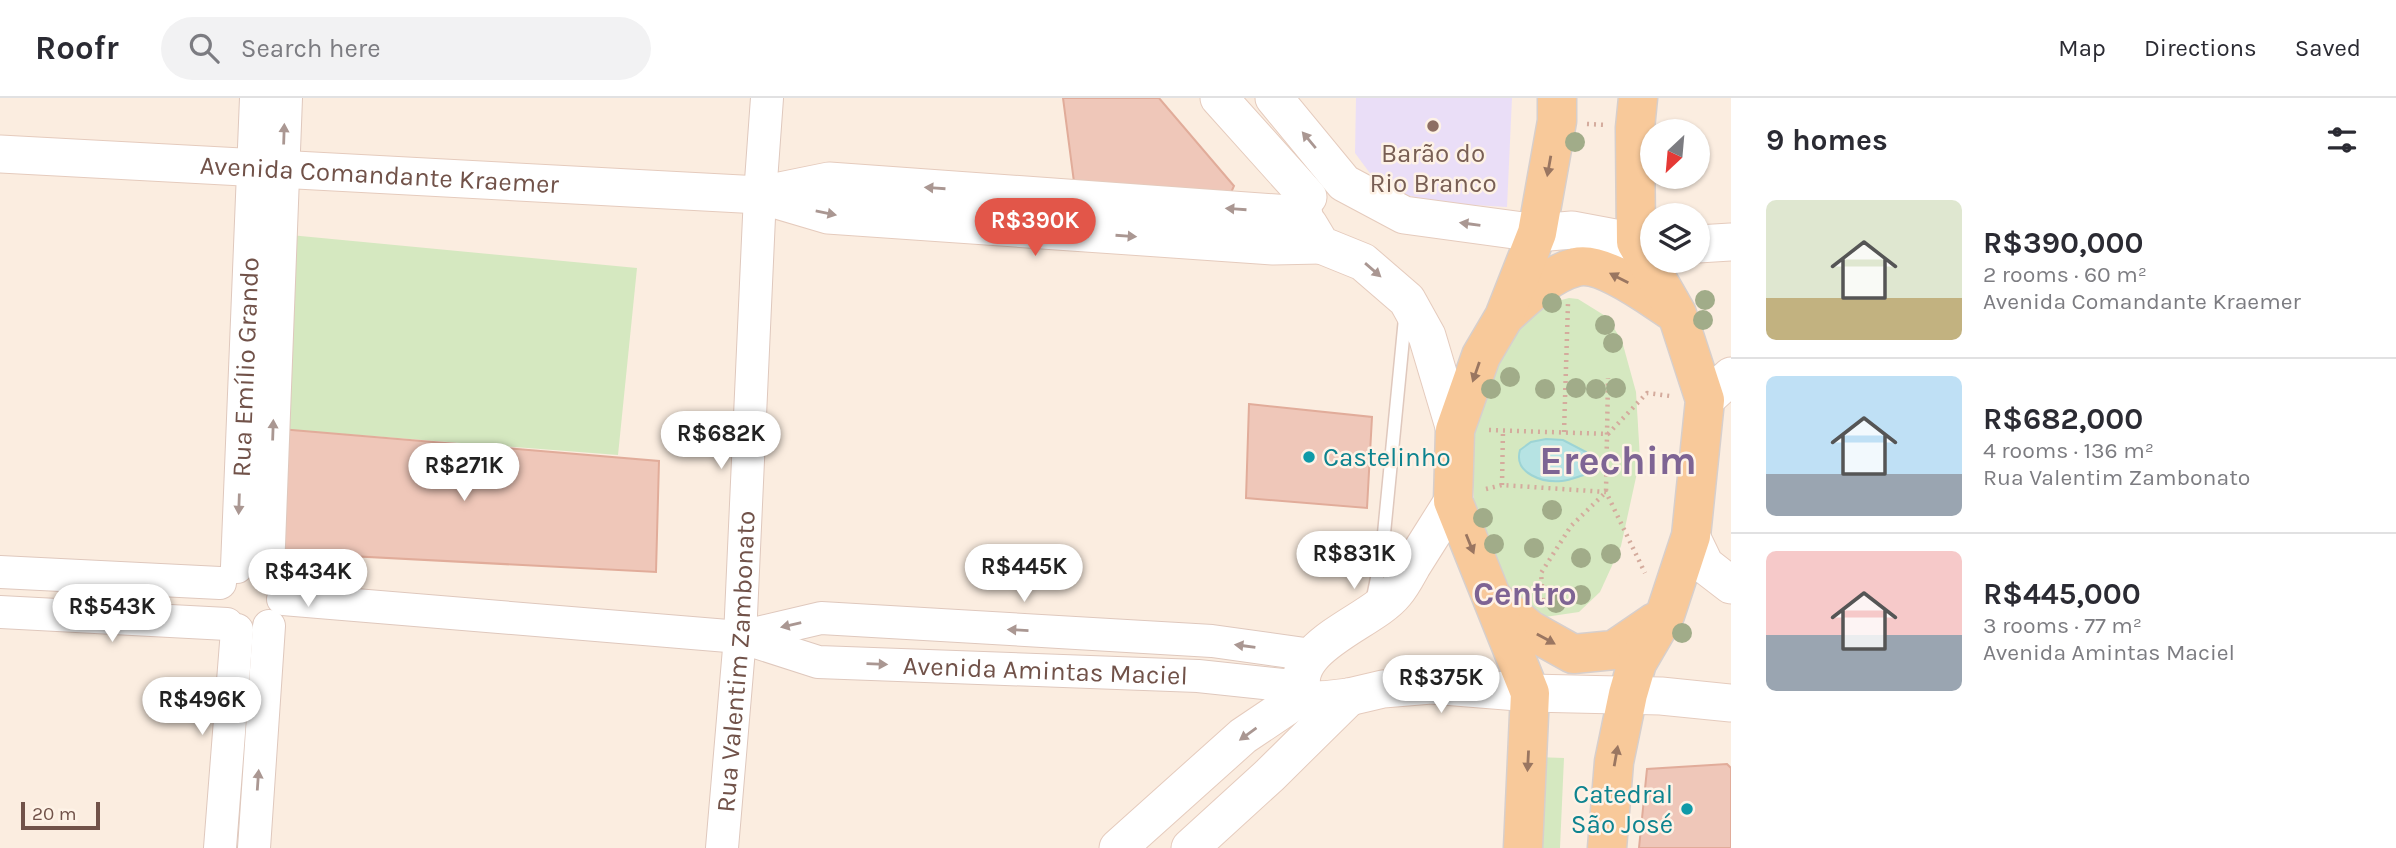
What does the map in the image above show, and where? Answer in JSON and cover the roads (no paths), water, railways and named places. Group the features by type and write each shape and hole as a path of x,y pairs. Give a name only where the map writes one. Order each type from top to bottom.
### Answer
{"main road":[{"path":"1219,98 1311,219 1407,300 1427,335 1455,430"},
{"path":"1274,98 1345,183 1404,215 1537,233 1572,230 1640,241"},
{"path":"1523,848 1530,693 1453,501 1455,430 1481,356 1504,317 1537,233 1557,110"},
{"path":"1637,113 1642,203"},
{"name":"Avenida Comandante Kraemer","path":"0,154 760,195 829,181 1311,219 1322,187 1345,183"},
{"path":"1710,243 1731,242"},
{"path":"1504,317 1530,294 1562,272 1579,266 1616,275 1677,314"},
{"path":"1607,848 1614,762 1628,694 1637,663 1665,615 1691,536 1718,388 1677,314 1658,273"},
{"path":"1118,848 1306,679 1338,632 1370,615 1395,594 1453,501"},
{"path":"1691,536 1704,565 1731,585"},
{"path":"1492,598 1530,630 1573,654 1614,650 1665,615"},
{"name":"Avenida Amintas Maciel","path":"1306,679 1312,699 1323,700 1349,697 1382,688 1431,685 1530,693 1628,694 1731,703"},
{"path":"1190,848 1270,775 1349,697"}],"street":[{"path":"256,98 268,168"},
{"path":"268,168 286,98"},
{"name":"Rua Valentim Zambonato","path":"722,848 740,637 760,195 767,98"},
{"name":"Rua Emílio Grando","path":"268,168 263,293 268,571"},
{"name":"Rua Emílio Grando","path":"228,575 263,293"},
{"path":"0,572 228,575 248,565 268,571 276,578 283,599 281,609 269,626 254,848"},
{"path":"220,848 232,627 220,615 216,605 216,593 228,575"},
{"name":"Avenida Amintas Maciel","path":"283,599 740,637 818,662 1306,679"},
{"path":"0,612 232,627 248,632 269,626"},
{"name":"Avenida Amintas Maciel","path":"740,637 821,618 1212,641 1306,679"}],"lane":[{"path":"1370,615 1382,554 1407,300"}],"water":[{"path":"1563,440 1586,452 1589,466 1584,475 1555,481 1539,478 1525,471 1519,458 1520,450 1531,442"}],"place":[{"name":"Barão do Rio Branco","path":"1433,126"},
{"name":"Castelinho","path":"1309,457"},
{"name":"Catedral São José","path":"1687,809"}],"district":[{"name":"Erechim","path":"1618,460"},
{"name":"Centro","path":"1525,594"}]}
